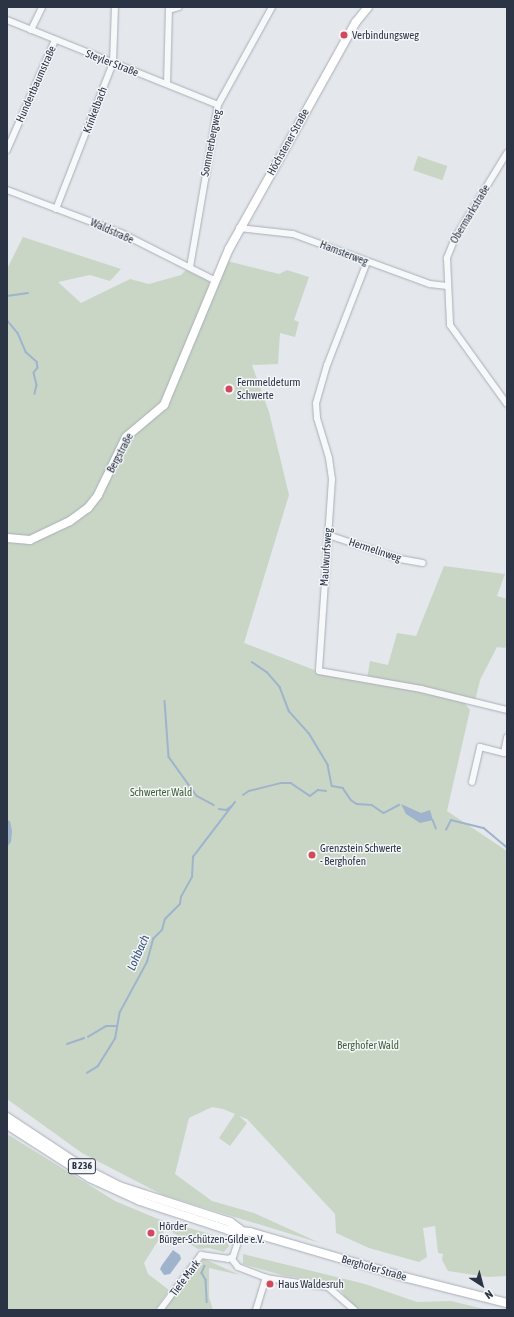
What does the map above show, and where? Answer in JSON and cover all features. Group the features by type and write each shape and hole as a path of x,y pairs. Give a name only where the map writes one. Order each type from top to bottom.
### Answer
{"main road":[{"name":"Höchstener Straße","path":"214,280 239,228 356,22 368,7"},
{"name":"Bergstraße","path":"7,538 27,540 36,538 70,521 92,504 126,437 135,426 160,409 168,399 214,280"},
{"name":"B 236","path":"7,1117 95,1174 162,1204"},
{"name":"B 236","path":"7,1125 90,1178 124,1194 162,1204"},
{"name":"Berghofer Straße","path":"162,1204 228,1230 242,1230 404,1277 507,1302"}],"street":[{"path":"31,30 42,7"},
{"name":"Krinkelbach","path":"56,209 113,63 115,7"},
{"path":"167,84 169,8 180,7"},
{"name":"Sommerbergweg","path":"190,267 218,105 272,7"},
{"name":"Steyler Straße","path":"7,20 218,105"},
{"name":"Hundertbaumstraße","path":"7,150 55,40"},
{"name":"Obermarkstraße","path":"507,153 451,244 448,255 447,286 450,325 507,404"},
{"name":"Waldstraße","path":"7,190 121,233 214,280"},
{"name":"Hamsterweg","path":"239,228 293,234 430,284 447,286"},
{"name":"Maulwurfsweg","path":"367,262 327,365 316,403 318,425 331,471 319,671 421,690 507,710"},
{"name":"Hermelinweg","path":"328,535 400,559 423,563"},
{"path":"472,782 480,747 506,755 507,737"},
{"path":"242,1230 231,1258 238,1267 266,1278 328,1287 354,1310"},
{"name":"Tiefe Mark","path":"160,1310 201,1255 231,1258"},
{"path":"256,1310 266,1278"}],"green space":[{"path":"418,156 447,166 442,180 413,170"},
{"name":"Schwerter Wald","path":"23,237 121,269 110,281 90,275 58,282 81,303 130,279 149,284 181,275 186,270 209,281 209,286 215,289 227,261 279,274 287,270 309,277 294,320 299,322 295,337 280,333 278,364 252,365 269,412 289,495 244,643 322,673 421,691 464,702 470,710 447,811 507,851 507,1276 488,1277 448,1271 442,1260 443,1254 438,1253 435,1226 423,1228 427,1257 419,1262 369,1248 336,1233 335,1214 247,1119 239,1116 247,1123 230,1146 219,1138 235,1114 223,1109 212,1107 189,1118 175,1174 212,1201 254,1213 320,1243 163,1195 82,1153 7,1099 7,269"},
{"path":"444,566 505,574 497,596 507,599 507,644 505,648 497,647 480,680 475,701 367,679 370,661 388,665 397,633 416,636"},
{"path":"7,1134 115,1201 158,1219 210,1234 226,1241 229,1246 224,1252 209,1248 198,1249 166,1228 144,1263 148,1274 169,1290 155,1310 7,1310"},
{"path":"243,1254 365,1284 417,1302 451,1301 488,1310 359,1310 345,1297 336,1283 285,1276 243,1264"},
{"path":"204,1259 240,1275 209,1268 209,1297 213,1310 163,1310"}],"water":[{"path":"401,804 421,813 430,810 433,820 420,823 406,814"},
{"path":"7,820 10,821 12,831 11,842 7,847"},
{"path":"173,1250 180,1255 181,1259 170,1274 164,1275 160,1269"}],"waterway":[{"path":"7,296 28,293"},
{"path":"7,320 18,333 26,352 37,362 38,368 34,373 37,385 35,394"},
{"path":"252,662 267,672 280,687 289,711 309,733 328,765 332,786 343,788 351,800 357,804 372,805 384,813 399,805"},
{"path":"165,701 169,757 197,796 214,805"},
{"name":"Lohbach","path":"243,795 249,791 281,783 291,783 310,796 318,790 326,791"},
{"name":"Lohbach","path":"87,1073 98,1066 115,1039 120,1012 147,962 153,939 162,930 165,919 180,904 181,897 192,877 193,857 235,802"},
{"name":"Lohbach","path":"219,809 226,810 232,806"},
{"name":"Lohbach","path":"433,820 436,828"},
{"name":"Lohbach","path":"446,830 451,820 484,828 507,847"},
{"path":"88,1037 106,1026 116,1026"},
{"path":"67,1044 84,1038"},
{"path":"205,1266 202,1273 206,1280 207,1302"}],"place":[{"name":"Verbindungsweg","path":"344,35"},
{"name":"Fernmeldeturm Schwerte","path":"229,389"},
{"name":"Grenzstein Schwerte - Berghofen","path":"312,855"},
{"name":"Hörder Bürger-Schützen-Gilde e.V.","path":"151,1233"},
{"name":"Haus Waldesruh","path":"270,1284"}],"park label":[{"name":"Berghofer Wald","path":"368,1045"}]}
